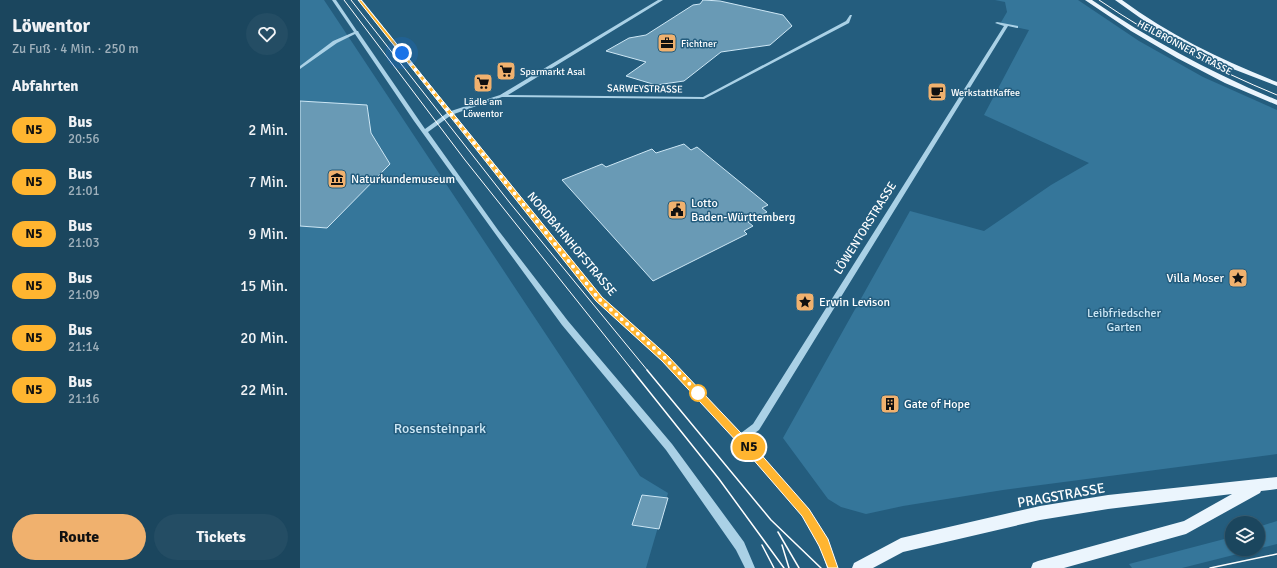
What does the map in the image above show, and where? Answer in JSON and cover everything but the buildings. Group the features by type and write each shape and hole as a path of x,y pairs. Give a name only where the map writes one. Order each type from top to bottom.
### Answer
{"main road":[{"name":"HEILBRONNER STRASSE","path":"1088,0 1150,41 1212,74 1277,103"},
{"name":"HEILBRONNER STRASSE","path":"1118,0 1137,14 1194,48 1277,84"},
{"name":"PRAGSTRASSE","path":"859,568 901,545 1040,513 1108,502 1277,483"},
{"path":"1038,568 1186,527 1261,486"}],"street":[{"path":"334,0 425,132 565,323 668,447 740,546 750,568"},
{"name":"NORDBAHNHOFSTRASSE","path":"360,0 599,299 665,358 740,438 806,513 824,543 832,568"},
{"path":"502,96 661,0"},
{"name":"SARWEYSTRASSE","path":"425,132 450,113 502,96 704,98 848,22 851,16"},
{"path":"997,23 1017,27"},
{"name":"LÖWENTORSTRASSE","path":"740,438 756,427 1006,26"},
{"path":"300,68 335,42 357,32"}],"green space":[{"name":"Rosensteinpark","path":"300,0 324,0 640,476 668,493 646,568 300,568"},
{"name":"Leibfriedscher Garten","path":"995,0 1078,0 1139,41 1203,77 1277,110 1277,454 1003,490 903,506 866,514 841,507 828,499 783,438 910,211 984,231 1051,185 1089,163 984,115 1029,30 1000,24 1007,12 1005,2"},
{"path":"1277,521 1277,544 1265,547 1265,525"},
{"path":"1225,539 1225,556 1229,556 1182,568 1132,568 1129,564"}],"tram line":[{"path":"344,0 465,160 633,371"},
{"path":"351,0 510,203 648,371"},
{"path":"1099,0 1185,52 1230,75 1277,95"},
{"path":"632,370 719,479 784,568"},
{"path":"647,370 771,520 821,568"},
{"path":"778,532 799,568"},
{"path":"762,545 774,568"},
{"path":"782,545 789,568"},
{"path":"1210,568 1277,554"}],"bus line":[{"name":"N5","path":"360,0 518,200 599,299 665,358 755,454 806,513 824,543 832,568"}],"place":[{"name":"Fichtner","path":"667,43"},
{"name":"Sparmarkt Asal","path":"506,71"},
{"name":"Lädle am Löwentor","path":"483,83"},
{"name":"WerkstattKaffee","path":"937,92"},
{"name":"Naturkundemuseum","path":"337,179"},
{"name":"Lotto Baden-Württemberg","path":"677,210"},
{"name":"Villa Moser","path":"1238,278"},
{"name":"Erwin Levison","path":"805,302"},
{"name":"Gate of Hope","path":"890,404"}],"route":[{"path":"402,53 518,200 599,299 665,358 698,393"}]}
